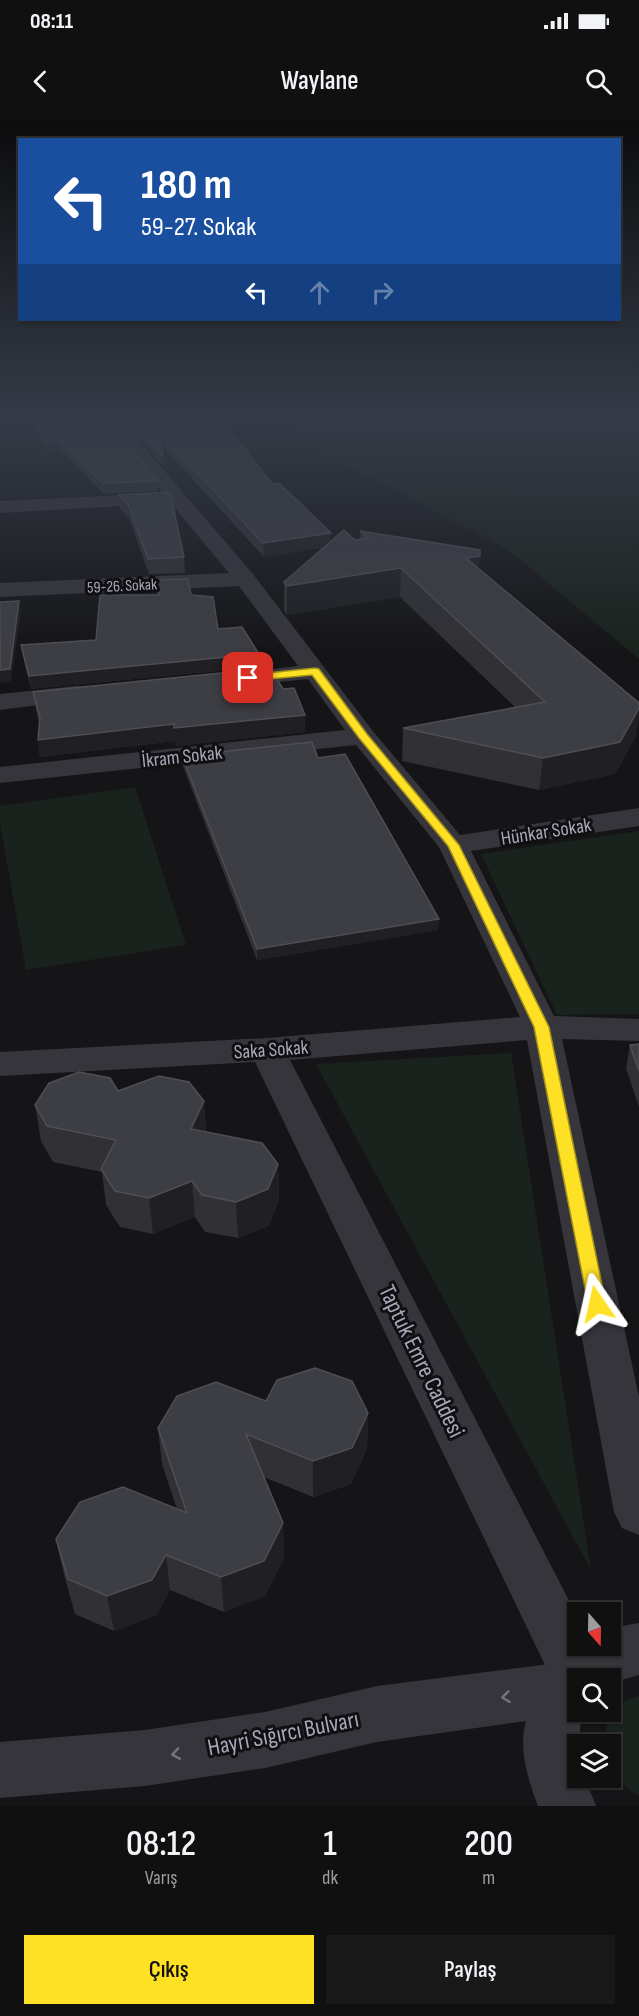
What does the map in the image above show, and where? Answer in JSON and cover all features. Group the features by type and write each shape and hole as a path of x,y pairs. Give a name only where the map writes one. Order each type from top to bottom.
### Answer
{"street":[{"path":"0,507 178,498 245,579 363,736 453,845 542,1027 639,1512"},
{"name":"59-26. Sokak","path":"0,590 245,579"},
{"path":"210,681 315,671"},
{"path":"0,702 105,692"},
{"name":"İkram Sokak","path":"0,775 363,736"},
{"name":"Hünkar Sokak","path":"453,845 639,817"},
{"name":"Saka Sokak","path":"0,1064 267,1050 542,1027 639,1030"},
{"name":"Taptuk Emre Caddesi","path":"267,1050 567,1675"},
{"path":"588,1668 608,1653 639,1649"},
{"name":"Hayri Sığırcı Bulvarı","path":"0,1770 145,1758 265,1740 377,1714 567,1682"},
{"path":"567,1686 556,1706 550,1746 553,1769 567,1806"}],"shaded area":[{"path":"407,497 639,497 639,659 507,549"},
{"path":"135,787 186,945 26,970 0,823 0,806"},
{"path":"639,831 639,1014 557,1015 481,854"},
{"path":"511,1053 591,1570 316,1064"},
{"path":"639,1696 639,1795 621,1781 621,1734 606,1734 608,1722 621,1722 621,1704"}],"building":[{"path":"121,497 171,497 184,557 148,559 128,504"},
{"path":"220,497 293,497 331,533 263,543"},
{"path":"344,530 355,540 369,538 360,531 480,550 480,556 466,558 639,703 639,708 620,742 543,758 403,728 545,702 401,568 287,586 284,582"},
{"path":"188,579 191,595 213,597 218,629 242,627 259,654 29,676 21,645 96,640 100,595 160,595 155,580"},
{"path":"19,601 10,669 0,670 0,602"},
{"path":"270,668 283,689 294,688 305,715 174,728 174,724 38,740 40,718 33,692"},
{"path":"312,742 318,758 345,754 439,919 257,949 182,756"},
{"path":"639,1044 639,1071 630,1045"},
{"path":"79,1072 110,1078 118,1091 159,1076 189,1082 204,1101 191,1129 262,1143 278,1164 268,1189 236,1202 202,1195 192,1181 149,1198 115,1191 101,1169 116,1140 47,1126 35,1105 49,1083"},
{"path":"315,1368 352,1381 368,1413 352,1448 313,1461 246,1434 283,1523 264,1561 221,1577 166,1555 152,1580 107,1596 68,1579 56,1539 80,1502 123,1487 187,1513 158,1428 177,1396 216,1382 266,1401 277,1380"}],"route":[{"path":"248,678 315,671 363,736 453,845 542,1027 597,1304"}]}
